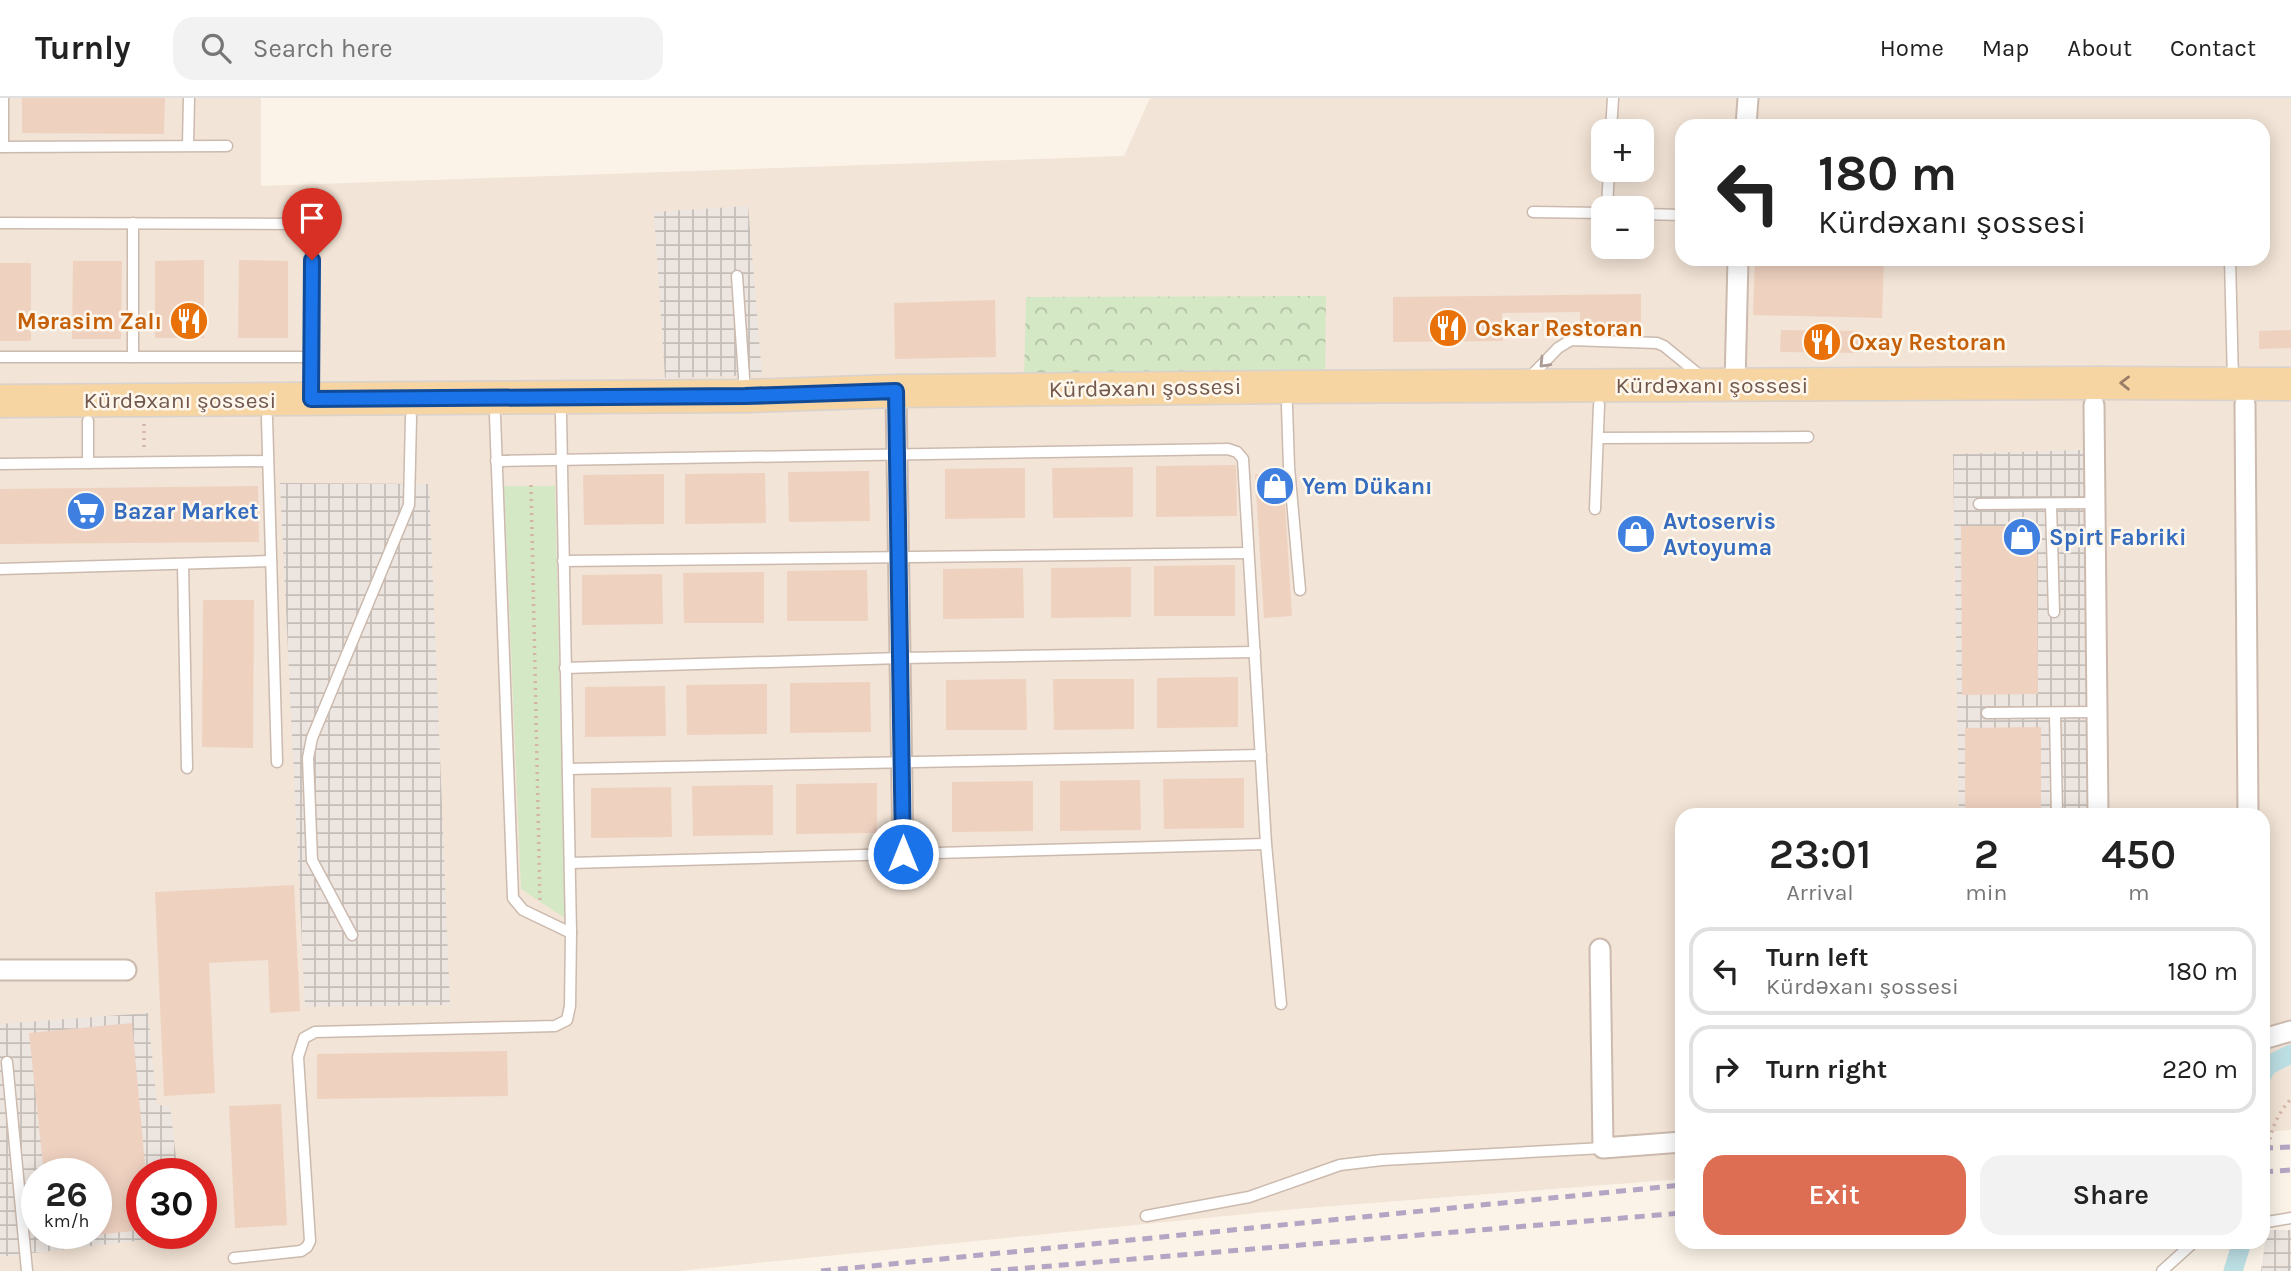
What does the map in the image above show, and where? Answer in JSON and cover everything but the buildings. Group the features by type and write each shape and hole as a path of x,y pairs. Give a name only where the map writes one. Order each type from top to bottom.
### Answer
{"main road":[{"name":"Kürdəxanı şossesi","path":"0,422 561,415 897,402 1522,385 1720,388 2099,383 2239,394 2291,403"},
{"name":"Kürdəxanı şossesi","path":"0,401 745,396 897,402 1287,406 2094,405 2239,394 2291,384"}],"street":[{"path":"1746,119 1748,98"},
{"path":"1720,388 1737,266"},
{"path":"2239,394 2248,808"},
{"path":"897,402 903,854"},
{"path":"2094,405 2098,808"},
{"path":"1600,949 1603,1148 1675,1143"},
{"path":"0,970 126,970"},
{"path":"2270,1038 2291,1031"}],"lane":[{"path":"3,98 2,146 227,146"},
{"path":"188,145 189,98"},
{"path":"1612,119 1613,98"},
{"path":"1533,212 1591,213"},
{"path":"1654,214 1675,215"},
{"path":"0,223 298,224 308,228 312,236 311,399"},
{"path":"133,357 134,223"},
{"path":"2230,266 2239,394"},
{"path":"737,276 745,396"},
{"path":"1522,385 1558,348 1571,341 1664,346 1720,388"},
{"path":"0,357 312,357"},
{"path":"1595,509 1599,405"},
{"path":"1287,406 1289,467 1300,590"},
{"path":"234,1258 301,1251 310,1241 298,1057 304,1038 315,1032 555,1026 566,1020 570,1006 571,933 561,415"},
{"path":"495,416 513,898 523,910 571,933"},
{"path":"352,935 312,860 308,758 312,738 409,505 411,417"},
{"path":"267,418 277,762"},
{"path":"88,421 88,463"},
{"path":"1598,438 1808,437"},
{"path":"496,461 898,453 1228,449 1237,452 1242,458 1266,844 1281,1004"},
{"path":"0,464 267,461"},
{"path":"1979,504 2094,503"},
{"path":"2052,504 2053,612"},
{"path":"563,561 1248,553"},
{"path":"0,569 271,561"},
{"path":"183,564 187,768"},
{"path":"565,668 901,657 1255,652"},
{"path":"1987,713 2098,712"},
{"path":"2055,713 2057,808"},
{"path":"568,769 1261,755"},
{"path":"570,863 1266,844"},
{"path":"8,1062 27,1271"},
{"path":"1146,1216 1249,1197 1340,1165 1382,1160 1603,1148"},
{"path":"2270,1222 2291,1218"},
{"path":"2162,1271 2186,1249"}],"path":[{"path":"531,485 540,901"},
{"path":"2270,1136 2277,1116 2291,1099"}],"shaded area":[{"path":"0,98 261,98 261,186 1124,156 1150,98 2291,98 2291,1130 2270,1132 2270,808 1675,808 1675,1180 1295,1209 678,1271 0,1271"},
{"path":"748,206 762,375 665,378 654,212"},
{"path":"2084,450 2089,808 1959,808 1953,454"},
{"path":"280,483 429,484 450,1005 305,1007"},
{"path":"148,1013 157,1105 170,1106 176,1158 126,1158 126,1242 112,1244 112,1158 21,1158 21,1249 67,1249 0,1257 0,1024"},
{"path":"2270,1230 2291,1230 2291,1271 2261,1271 2264,1249 2270,1249"}],"green space":[{"path":"1326,296 1325,374 1024,379 1026,297"},
{"path":"504,486 555,486 565,918 521,889"}],"waterway":[{"path":"2270,1064 2291,1054"},
{"path":"2233,1271 2240,1249"}],"railway":[{"path":"2270,1148 2291,1147"},
{"path":"2270,1172 2291,1170"},
{"path":"821,1271 1675,1186"},
{"path":"991,1271 1675,1214"}],"place":[{"name":"Mərasim Zalı","path":"189,321"},
{"name":"Oskar Restoran","path":"1448,328"},
{"name":"Oxay Restoran","path":"1822,342"},
{"name":"Yem Dükanı","path":"1275,486"},
{"name":"Bazar Market","path":"86,511"},
{"name":"Avtoservis Avtoyuma","path":"1636,534"},
{"name":"Spirt Fabriki","path":"2022,537"}],"route":[{"path":"312,260 311,399 745,396 896,391 903,854"}]}
